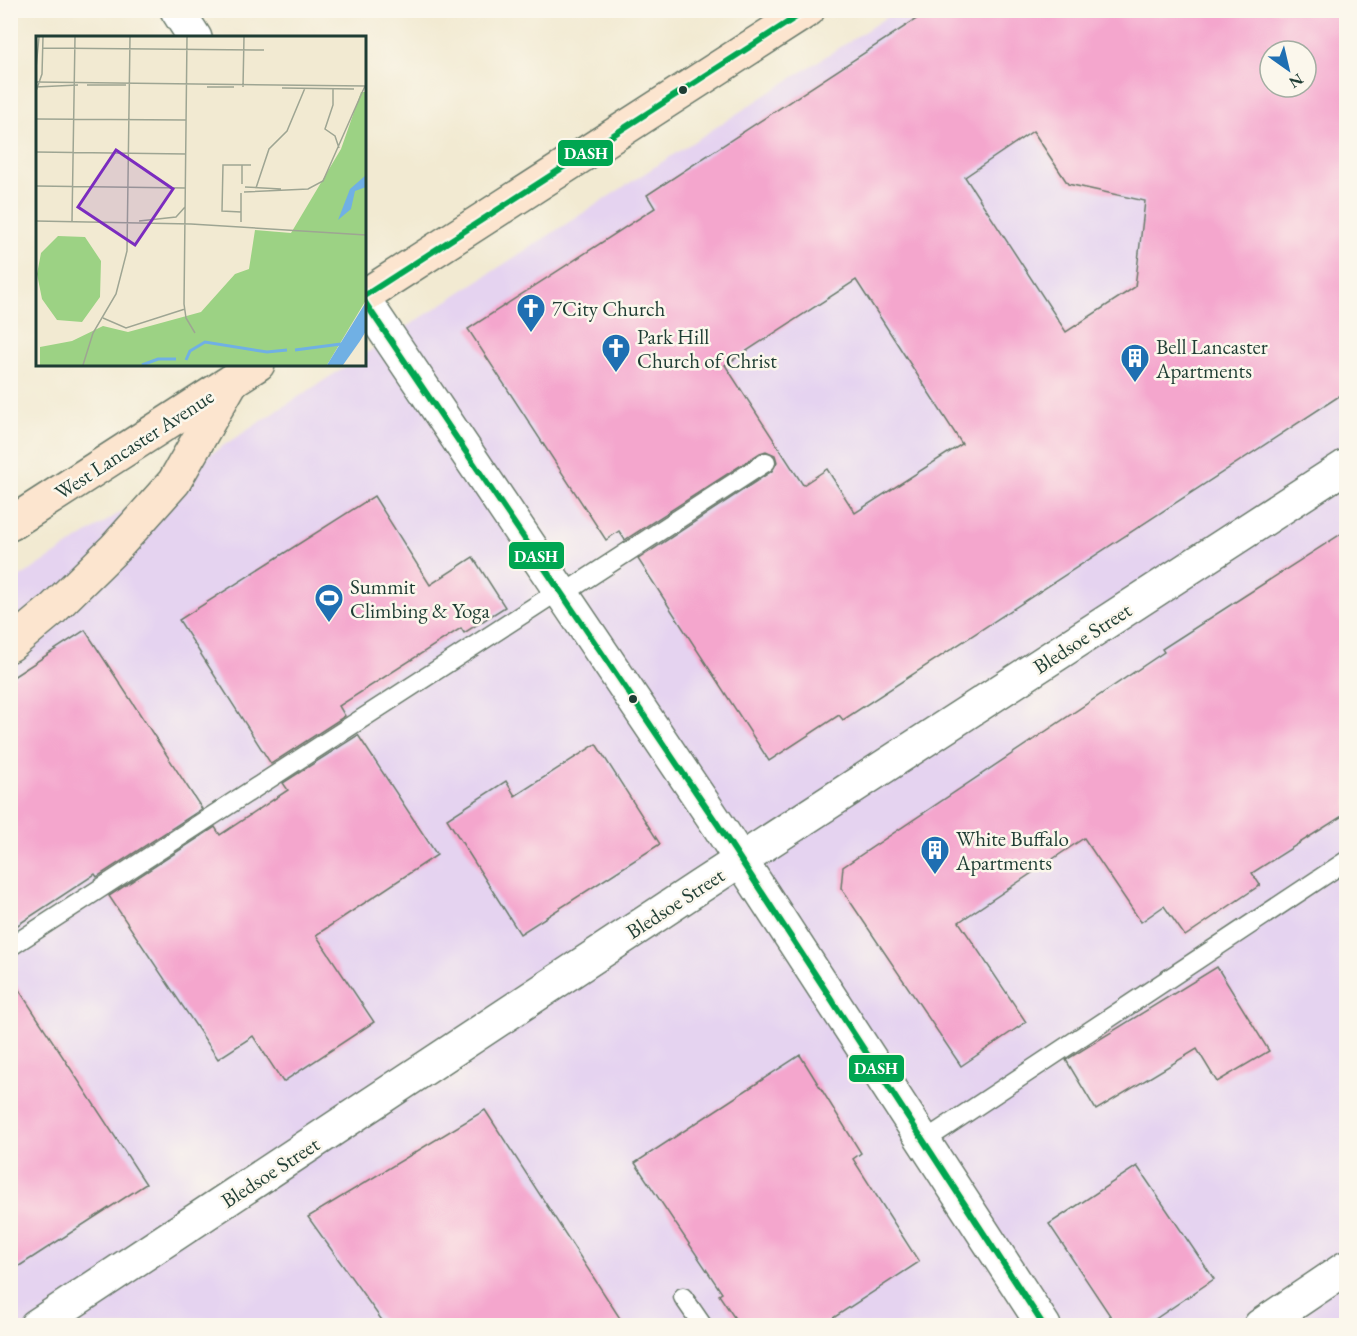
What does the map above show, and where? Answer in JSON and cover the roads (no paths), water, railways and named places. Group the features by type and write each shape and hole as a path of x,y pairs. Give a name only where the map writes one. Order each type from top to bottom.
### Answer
{"main road":[{"path":"366,297 808,10"},
{"path":"10,645 84,579 174,482 245,373"},
{"name":"West Lancaster Avenue","path":"10,524 245,373"}],"street":[{"path":"177,10 194,36"},
{"path":"366,301 741,860 1044,1326"},
{"name":"Bledsoe Street","path":"36,1326 741,860 1347,466"},
{"path":"1260,1326 1347,1268"}],"lane":[{"path":"10,947 766,462"},
{"path":"924,1141 1347,861"},
{"path":"683,1297 703,1326"}],"place":[{"name":"7City Church","path":"531,334"},
{"name":"Park Hill Church of Christ","path":"616,374"},
{"name":"Bell Lancaster Apartments","path":"1135,384"},
{"name":"Summit Climbing & Yoga","path":"329,624"},
{"name":"White Buffalo Apartments","path":"935,876"}]}
